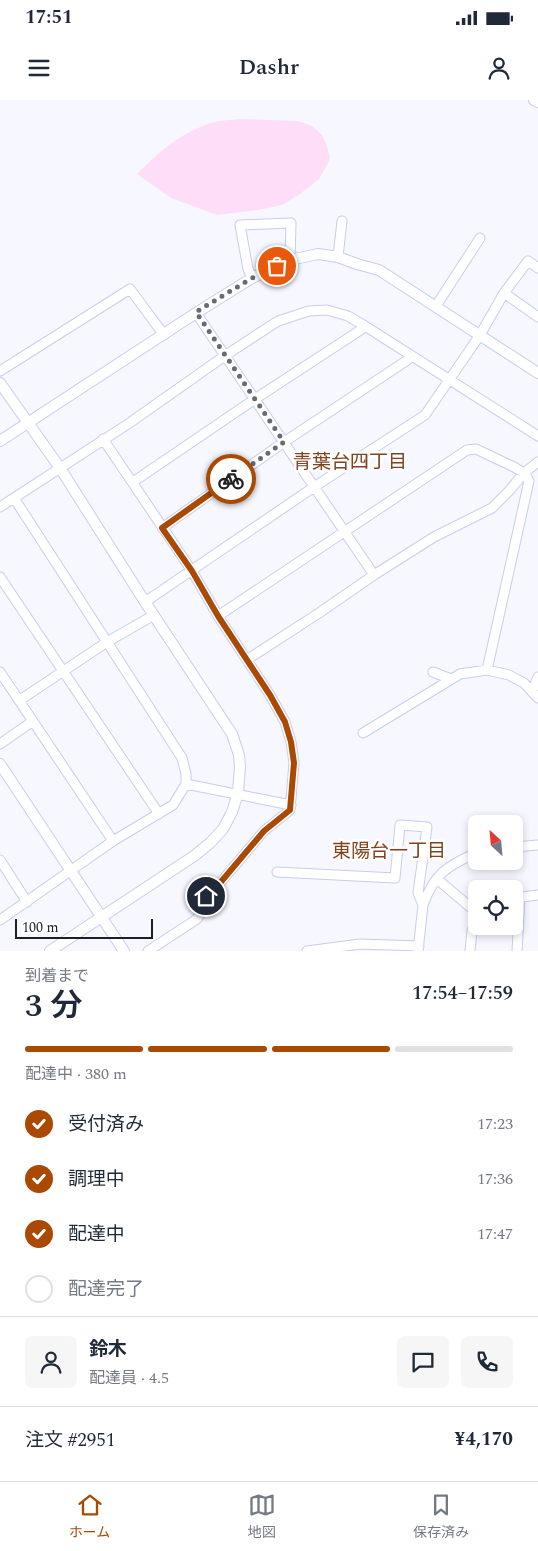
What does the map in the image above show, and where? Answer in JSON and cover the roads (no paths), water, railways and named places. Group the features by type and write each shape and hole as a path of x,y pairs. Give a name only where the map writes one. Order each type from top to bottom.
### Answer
{"street":[{"path":"534,100 538,102"},
{"path":"338,257 342,221"},
{"path":"252,278 248,269 240,225 291,223 290,260"},
{"path":"436,306 480,238"},
{"path":"0,441 164,335 196,312 252,278 290,260 318,254 338,257 379,270 538,373"},
{"path":"145,602 314,487 426,415 480,335 504,293 528,261 538,268"},
{"path":"0,371 130,289 164,335"},
{"path":"504,293 538,317"},
{"path":"0,507 128,424 226,355 278,322 310,310 327,310 348,316 538,436"},
{"path":"196,312 374,575"},
{"path":"133,482 365,326"},
{"path":"162,528 284,442 412,356"},
{"path":"0,383 60,468 232,734 239,755 240,780 232,812 222,829 210,843 194,856 50,951"},
{"path":"104,439 192,571 218,616 270,695 285,722 291,742 294,763 290,810 264,831 220,883 206,896 203,909 197,919 148,951"},
{"path":"218,616 467,450 476,449 514,467 524,474 528,481 488,670"},
{"path":"248,659 434,537 492,508 538,462"},
{"path":"0,920 113,841 172,805 186,784 186,774 182,758 14,498"},
{"path":"0,577 159,814"},
{"path":"20,700 107,642 154,615"},
{"path":"364,733 460,674 488,670 508,675 524,683 535,695"},
{"path":"433,672 451,679"},
{"path":"1,677 20,700 113,841"},
{"path":"535,695 538,677"},
{"path":"0,744 33,721"},
{"path":"0,764 124,951"},
{"path":"186,784 291,805"},
{"path":"277,872 395,878 400,825 427,827 418,893 423,905"},
{"path":"523,846 538,844"},
{"path":"307,951 360,944 418,948 423,905 429,889 437,878 454,863 468,857"},
{"path":"0,860 27,902"},
{"path":"437,878 468,905"},
{"path":"523,897 538,895"},
{"path":"470,951 472,935"},
{"path":"517,935 517,951"}],"district":[{"name":"青葉台四丁目","path":"350,462"},
{"name":"東陽台一丁目","path":"389,851"}]}
